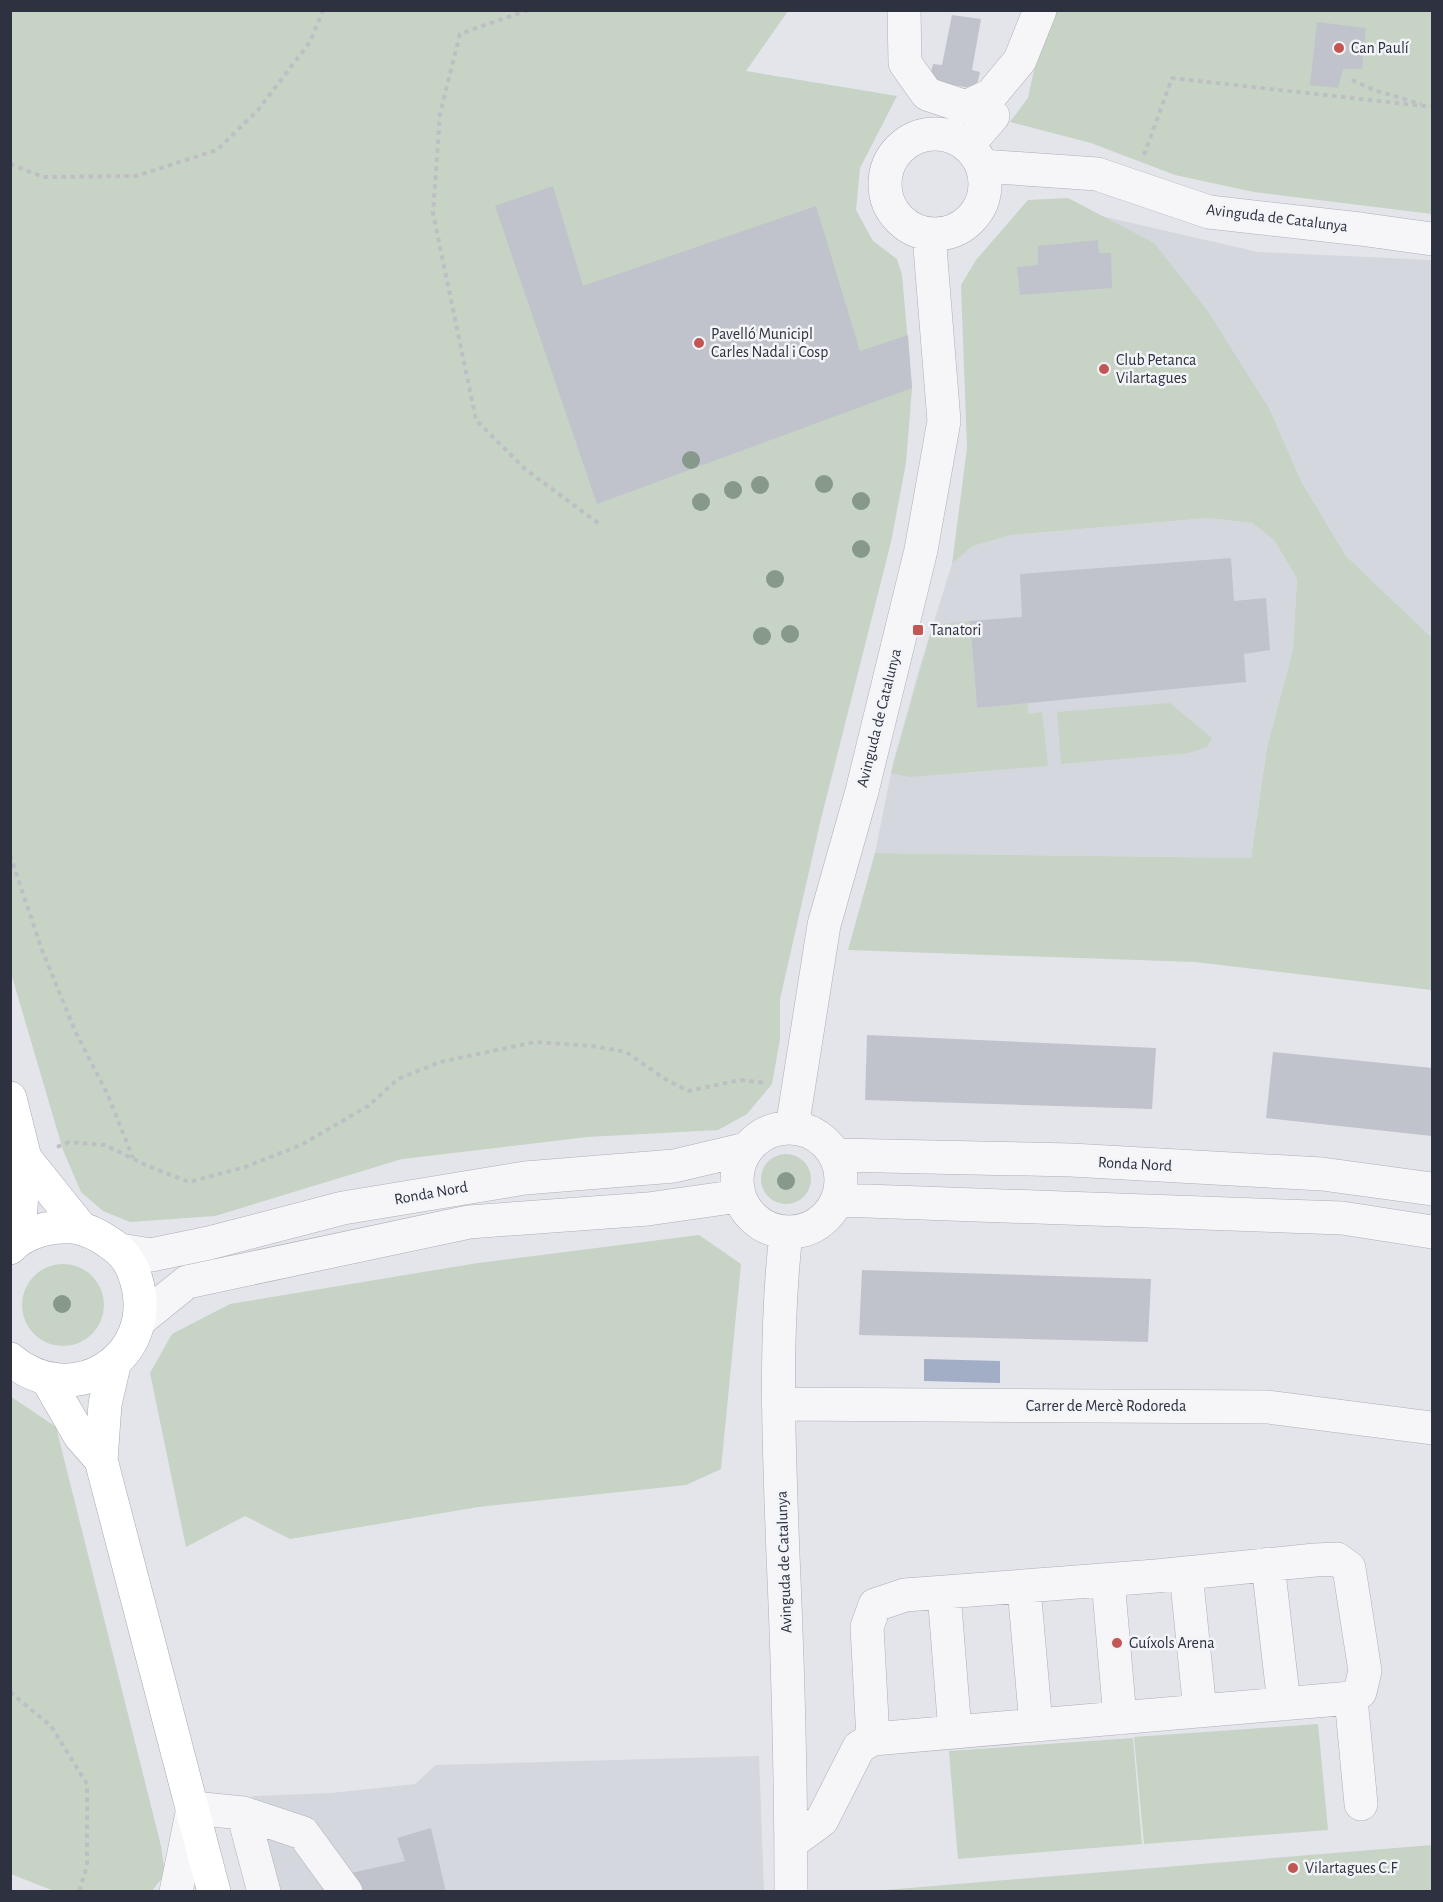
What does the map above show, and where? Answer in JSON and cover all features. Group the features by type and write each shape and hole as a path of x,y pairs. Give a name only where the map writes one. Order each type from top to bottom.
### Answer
{"main road":[{"path":"10,1098 25,1158 20,1219 12,1246"},
{"path":"25,1158 81,1228"},
{"path":"10,1359 24,1370 47,1379 72,1380 95,1375 116,1361 131,1342 140,1320 141,1295 134,1270 120,1250 102,1236 81,1228 58,1226 36,1232 12,1246"},
{"path":"116,1361 105,1404 101,1460 214,1892"},
{"path":"47,1379 80,1436 101,1460"}],"street":[{"path":"904,10 905,63 927,94 993,116 975,155"},
{"path":"966,107 991,95 1020,60 1040,10"},
{"path":"898,149 919,136 945,134 975,155 986,187 981,207 968,223 950,233 929,235 903,225 886,202 885,174 898,149 912,105 927,94"},
{"name":"Avinguda de Catalunya","path":"975,155 1097,174 1209,212 1432,239"},
{"name":"Avinguda de Catalunya","path":"792,1128 824,926 862,791 921,550 945,421 929,235"},
{"path":"746,1149 739,1164 736,1180 739,1196 746,1210 757,1222 771,1230 786,1233 803,1231 818,1224 830,1214 838,1200 842,1185 841,1170 836,1155 825,1141 810,1132 792,1128"},
{"name":"Ronda Nord","path":"120,1250 152,1255 209,1243 343,1208 525,1178 674,1166 746,1149 759,1137 775,1130 792,1128"},
{"name":"Ronda Nord","path":"836,1155 1071,1160 1322,1174 1432,1189"},
{"path":"140,1320 187,1282 469,1222 648,1209 739,1196"},
{"path":"838,1200 1342,1218 1432,1232"},
{"name":"Avinguda de Catalunya","path":"786,1233 778,1404 790,1746 791,1892"},
{"name":"Carrer de Mercè Rodoreda","path":"778,1404 1268,1407 1432,1428"},
{"path":"791,1843 822,1820 859,1747 873,1739 1351,1698 1360,1692 1365,1671 1349,1568 1337,1559 1268,1564 1024,1588 904,1595 875,1605 867,1627 873,1739"},
{"path":"1268,1564 1284,1704"},
{"path":"1186,1573 1200,1711"},
{"path":"1108,1580 1120,1718"},
{"path":"1024,1588 1036,1725"},
{"path":"944,1593 955,1732"},
{"path":"1351,1698 1360,1804"},
{"path":"176,1892 193,1808 243,1812 303,1833 346,1892"},
{"path":"243,1812 264,1892"}],"path":[{"path":"10,164 43,177 136,176 217,150 258,110 310,42 323,10"},
{"path":"528,10 460,34 440,114 434,213 476,420 525,469 602,526"},
{"path":"1133,186 1172,78 1432,107"},
{"path":"1353,80 1374,90 1432,107"},
{"path":"10,855 42,950 76,1033 107,1093 133,1159"},
{"path":"25,1158 69,1142 105,1145 189,1182 245,1167 301,1146 368,1106 398,1079 440,1062 535,1042 592,1046 626,1052 665,1079 688,1091 740,1080 799,1086"},
{"path":"10,1692 51,1726 87,1784 87,1866 79,1892"}],"shaded area":[{"path":"1101,216 1258,252 1432,260 1432,638 1346,556 1301,481 1270,410"},
{"path":"1208,518 1252,523 1274,540 1297,579 1293,650 1267,747 1251,858 875,853 893,763 952,564 973,546 1011,535"},
{"path":"759,1756 764,1891 279,1891 252,1796 331,1793 415,1784 436,1765"}],"green space":[{"path":"10,11 788,11 746,71 897,96 860,168 856,210 873,241 897,259 902,275 912,388 906,463 891,542 820,823 780,999 780,1039 772,1084 747,1114 718,1130 587,1137 402,1159 215,1216 130,1222 103,1211 81,1192 63,1150 11,973"},
{"path":"1051,11 1432,11 1432,214 1254,192 1175,175 1091,143 1010,122 1028,98 1038,51"},
{"path":"1068,198 1154,243 1207,310 1270,410 1301,481 1346,556 1432,638 1432,990 1195,962 848,950 875,853 1251,858 1267,747 1293,650 1297,579 1274,540 1252,523 1208,518 1011,535 973,546 952,564 967,448 961,285 976,260 1028,200"},
{"path":"970,621 977,708 1028,703 1028,714 1042,712 1048,766 909,777 891,773 933,625"},
{"path":"1170,703 1212,738 1207,747 1189,753 1061,764 1057,712"},
{"path":"786,1154 800,1158 807,1165 811,1179 807,1193 800,1200 786,1204 772,1200 765,1193 761,1179 765,1165 772,1158"},
{"path":"699,1235 741,1264 721,1469 686,1485 478,1507 290,1539 245,1516 186,1547 150,1373 172,1334 230,1304 478,1263"},
{"path":"55,1264 71,1264 86,1271 97,1282 104,1297 101,1321 92,1334 71,1346 55,1346 40,1339 29,1328 22,1313 22,1297 29,1282 40,1271"},
{"path":"10,1396 56,1427 161,1846 165,1874 152,1891 54,1891 11,1874"},
{"path":"1318,1724 1328,1830 1144,1844 1134,1737"},
{"path":"1133,1738 1142,1844 958,1859 949,1751"},
{"name":"Vilartagues C.F","path":"1432,1845 1432,1891 873,1891"}],"water":[{"path":"924,1359 1000,1361 1000,1383 924,1381"}],"building":[{"path":"952,15 981,19 972,70 980,72 976,89 929,81 933,64 942,65"},
{"name":"Can Paulí","path":"1317,22 1366,28 1362,69 1343,69 1338,88 1310,85"},
{"name":"Pavelló Municipl Carles Nadal i Cosp","path":"553,186 583,286 816,206 860,351 908,335 912,388 597,504 495,206"},
{"path":"1098,240 1099,253 1111,253 1112,288 1020,295 1017,267 1038,265 1038,246"},
{"path":"1231,558 1234,601 1266,598 1270,650 1244,654 1246,682 977,708 970,621 1022,617 1020,574"},
{"path":"867,1035 1156,1048 1152,1109 865,1100"},
{"path":"1273,1052 1432,1068 1432,1136 1266,1118"},
{"path":"862,1270 1151,1279 1148,1342 859,1335"},
{"path":"431,1828 446,1892 323,1892 320,1880 405,1861 397,1838"}],"place":[{"name":"Can Paulí","path":"1339,48"},
{"name":"Pavelló Municipl Carles Nadal i Cosp","path":"699,343"},
{"name":"Club Petanca Vilartagues","path":"1104,369"},
{"name":"Tanatori","path":"918,630"},
{"name":"Guíxols Arena","path":"1117,1643"},
{"name":"Vilartagues C.F","path":"1293,1868"}]}
